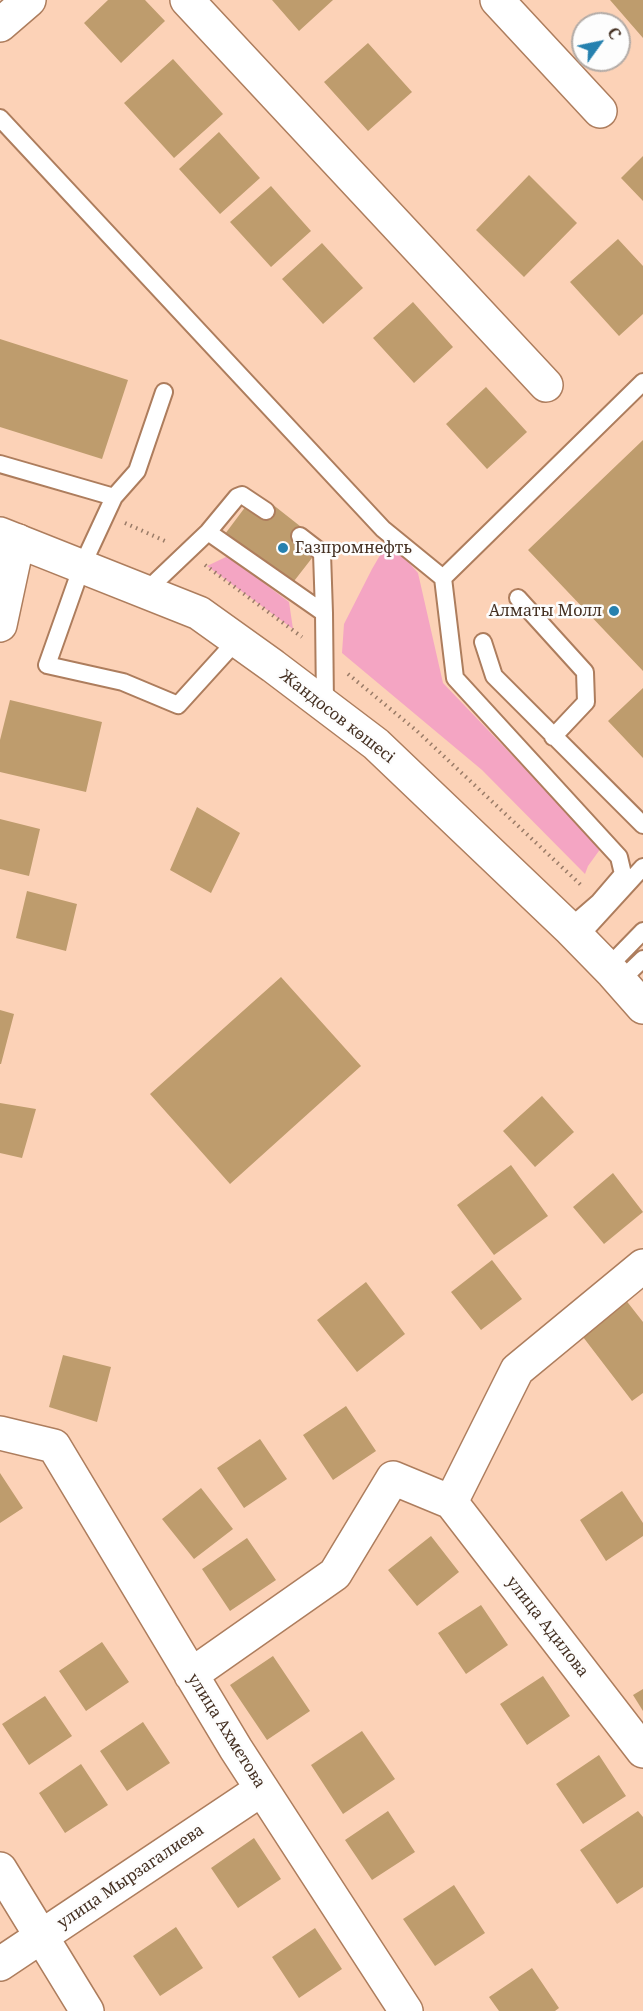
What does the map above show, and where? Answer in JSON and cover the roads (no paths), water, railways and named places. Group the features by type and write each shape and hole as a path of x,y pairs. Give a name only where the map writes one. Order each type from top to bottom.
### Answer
{"street":[{"path":"0,25 29,0"},
{"path":"187,0 546,385"},
{"path":"497,0 600,111"},
{"path":"0,625 9,538"},
{"name":"Жандосов көшесі","path":"9,538 199,613 325,705 376,744 574,933 621,970 643,1007"},
{"path":"191,1675 335,1574 393,1478 452,1503 517,1370 643,1266"},
{"name":"улица Ахметова","path":"0,1433 54,1446 262,1789 406,2011"},
{"name":"улица Адилова","path":"452,1503 643,1751"},
{"name":"улица Мырзагалиева","path":"0,1964 262,1789"},
{"path":"0,1869 87,2011"}],"lane":[{"path":"0,118 383,530 443,578 455,678 619,857 623,874 574,933"},
{"path":"443,578 643,382"},
{"path":"164,392 137,471 114,497 82,566 47,665 123,682 178,705 237,640"},
{"path":"0,464 114,497"},
{"path":"146,591 208,532 240,495 266,511"},
{"path":"208,532 324,613"},
{"path":"300,537 321,553 325,705"},
{"path":"518,598 585,672 586,702 553,736"},
{"path":"483,642 494,676 643,825"},
{"path":"574,933 643,867"},
{"path":"621,970 643,931"},
{"path":"621,970 643,945"}],"place":[{"name":"Газпромнефть","path":"283,548"},
{"name":"Алматы Молл","path":"614,611"}]}
